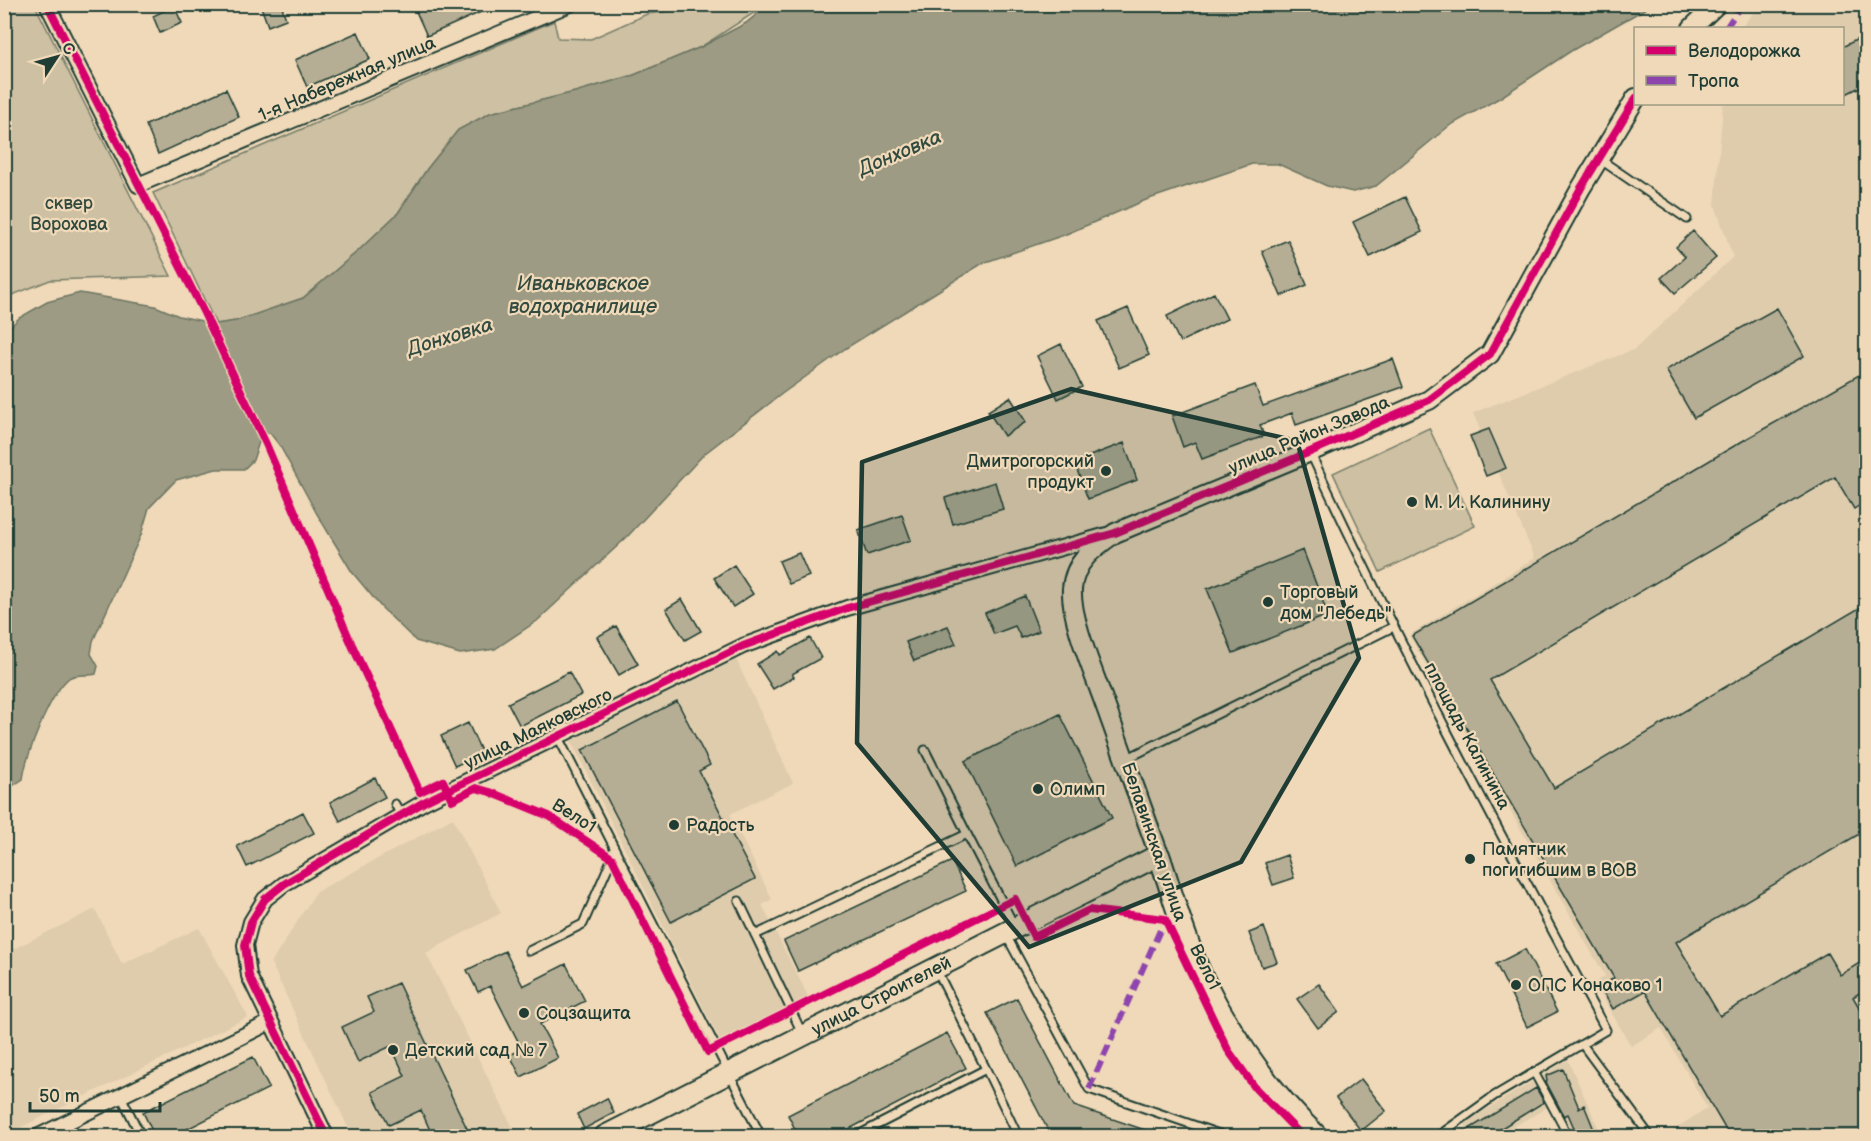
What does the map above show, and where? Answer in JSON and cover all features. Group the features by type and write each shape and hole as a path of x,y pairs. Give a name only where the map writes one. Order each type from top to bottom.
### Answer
{"main road":[{"name":"улица Строителей","path":"605,1137 1158,855"},
{"name":"Белавинская улица","path":"1158,855 1202,975 1231,1028 1263,1076 1317,1137"}],"street":[{"name":"1-я Набережная улица","path":"47,4 138,185 546,9 570,4"},
{"path":"1693,27 1717,4"},
{"name":"улица Район Завода","path":"847,608 1115,533 1430,400 1490,354 1634,100"},
{"name":"Белавинская улица","path":"1115,533 1094,548 1078,566 1072,588 1072,602 1087,654 1158,855"},
{"name":"улица Маяковского","path":"326,1137 249,976 245,945 251,922 265,899 284,884 398,810 424,802 743,646 847,608"},
{"path":"39,1137 271,1022"}],"lane":[{"path":"1599,158 1687,219"},
{"name":"площадь Калинина","path":"1310,452 1393,627 1606,1030 1582,1044"},
{"path":"1125,759 1393,627"},
{"path":"558,737 761,1137"},
{"path":"926,750 967,834 1010,931 1089,1089 1225,1137"},
{"path":"755,935 967,834"},
{"path":"529,951 583,924 612,858 614,848"},
{"path":"739,901 803,1036"},
{"path":"936,969 1018,1137"},
{"path":"1438,1137 1494,1096 1582,1044 1650,1137"},
{"path":"856,1137 869,1134 986,1069"},
{"path":"1533,1072 1567,1137"},
{"path":"121,1096 141,1137"}],"highlighted area":[{"path":"1071,389 1297,441 1359,658 1241,862 1029,947 857,743 862,462"}],"shaded area":[{"path":"1759,5 1866,5 1866,1136 1664,1136 1707,1108 1661,1028 1631,1046 1594,983 1605,976 1409,635 1535,558 1473,413 1635,349 1733,257 1715,205 1723,105 1844,105 1844,27 1742,27"},
{"path":"736,659 793,783 730,814 772,899 762,905 813,1006 724,1049 571,741"},
{"name":"Детский сад № 7","path":"453,818 501,913 426,953 517,1136 352,1136 271,963 316,892"},
{"path":"95,909 122,964 199,928 248,1017 5,1135 5,953"},
{"path":"1568,1060 1602,1136 1562,1136 1548,1107 1497,1136 1472,1136 1464,1123"}],"green space":[{"name":"сквер Ворохова","path":"5,4 35,5 171,276 50,280 5,298"},
{"path":"721,5 766,5 701,47 634,75 490,113 458,130 427,169 398,213 358,251 303,298 236,321 216,324 153,193 554,21 558,38 591,39 647,14"},
{"path":"1429,428 1475,526 1380,572 1333,473"}],"water":[{"name":"Иваньковское водохранилище","path":"768,5 1652,5 1571,51 1501,97 1449,126 1376,186 1353,192 1327,186 1278,164 1252,164 1146,200 1064,235 983,263 846,348 704,454 627,537 537,621 495,649 460,654 416,641 381,607 352,572 280,446 270,433 262,433 253,460 244,469 216,469 176,480 149,508 141,535 93,641 91,654 98,666 96,674 69,678 62,686 40,726 23,779 5,794 5,332 19,318 47,302 80,293 155,306 179,316 216,324 236,321 303,298 398,213 427,169 458,130 490,113 634,75 701,47 746,23"}],"building":[{"path":"260,4 281,4 286,19 268,26"},
{"path":"425,4 499,4 427,36 415,9"},
{"path":"174,6 182,23 160,33 153,16"},
{"path":"358,32 370,59 307,87 295,60"},
{"path":"1866,35 1866,84 1844,95 1844,46"},
{"path":"226,89 239,117 158,154 146,125"},
{"path":"1405,197 1422,232 1370,257 1353,222"},
{"path":"1693,231 1716,258 1675,293 1661,278 1685,257 1676,247"},
{"path":"1288,240 1307,285 1281,296 1262,251"},
{"path":"1214,293 1227,319 1180,342 1167,316"},
{"path":"1128,308 1149,355 1119,368 1098,321"},
{"path":"1777,308 1804,356 1694,418 1666,370"},
{"path":"1061,344 1082,387 1058,399 1037,356"},
{"path":"1393,359 1403,387 1296,425 1292,413 1260,425 1264,436 1202,459 1195,442 1183,447 1172,416 1255,385 1263,406"},
{"path":"1866,371 1866,501 1854,509 1835,477 1490,680 1554,788 1866,604 1866,830 1676,942 1720,1016 1827,953 1840,975 1866,959 1866,989 1853,997 1866,1019 1866,1137 1730,1137 1645,991 1613,1009 1600,987 1614,978 1412,636"},
{"path":"1010,397 1026,422 1004,436 988,411"},
{"path":"1489,429 1506,468 1486,476 1470,436"},
{"name":"Дмитрогорский продукт","path":"1124,443 1137,480 1088,499 1074,462"},
{"path":"995,482 1003,509 953,524 945,498"},
{"path":"902,515 911,540 867,555 858,530"},
{"name":"Торговый дом \"Лебедь\"","path":"1303,550 1328,615 1233,653 1207,589"},
{"path":"799,553 809,576 789,584 779,561"},
{"path":"734,565 753,594 733,607 714,578"},
{"path":"1025,596 1039,631 1021,638 1015,626 994,634 985,613"},
{"path":"682,599 701,631 685,640 666,609"},
{"path":"616,626 638,664 619,675 597,637"},
{"path":"948,626 956,644 914,661 906,642"},
{"path":"810,638 821,658 792,674 794,677 773,689 757,664 778,651 780,655"},
{"path":"569,672 581,695 520,726 508,703"},
{"name":"Радость","path":"677,701 710,765 699,771 755,879 671,922 582,750"},
{"name":"Олимп","path":"1060,714 1112,818 1017,866 965,761"},
{"path":"468,723 482,753 455,766 441,736"},
{"path":"375,778 385,797 340,821 330,802"},
{"path":"303,812 314,833 247,867 237,846"},
{"path":"1287,855 1294,878 1273,885 1265,863"},
{"path":"952,861 966,891 798,971 784,941"},
{"path":"1264,927 1277,962 1262,967 1249,933"},
{"path":"1525,949 1557,1012 1527,1027 1496,964"},
{"name":"Соцзащита","path":"505,951 523,986 566,964 585,1001 540,1024 558,1058 521,1077 510,1055 522,1049 490,986 478,992 467,970"},
{"path":"398,983 471,1137 433,1137 421,1110 389,1125 372,1092 405,1076 391,1046 358,1062 342,1027 374,1012 367,997"},
{"path":"1319,984 1339,1012 1318,1028 1297,999"},
{"path":"1017,998 1074,1106 1157,1134 1157,1137 1059,1137 1050,1134 987,1013"},
{"path":"947,1033 966,1068 834,1137 799,1137 788,1115"},
{"path":"253,1057 269,1088 171,1137 155,1137 143,1112"},
{"path":"1563,1069 1579,1108 1584,1105 1597,1137 1578,1137 1568,1114 1564,1116 1546,1082 1546,1076"},
{"path":"1361,1079 1386,1111 1361,1131 1336,1098"},
{"path":"1536,1088 1544,1102 1487,1137 1456,1137"},
{"path":"607,1098 614,1113 584,1129 577,1114"}],"marked path":[{"path":"1727,27 1742,4"},
{"path":"1089,1089 1165,919"}],"cycle path":[{"name":"Вело1","path":"47,4 204,313 266,444 352,645 420,792 443,781 452,800 476,788 490,792 549,816 612,858 708,1052 1015,899 1034,937 1089,910 1165,919 1228,1050 1256,1089 1302,1136"},
{"path":"326,1136 249,976 245,945 251,922 265,899 284,884 424,802 743,646 847,608 1115,533 1429,400 1490,354 1581,188 1634,101"}],"place":[{"name":"Дмитрогорский продукт","path":"1106,471"},
{"name":"М. И. Калинину","path":"1412,502"},
{"name":"Торговый дом \"Лебедь\"","path":"1268,602"},
{"name":"Олимп","path":"1038,789"},
{"name":"Радость","path":"674,825"},
{"name":"Памятник погигибшим в ВОВ","path":"1470,859"},
{"name":"ОПС Конаково 1","path":"1516,985"},
{"name":"Соцзащита","path":"524,1013"},
{"name":"Детский сад № 7","path":"393,1050"}],"water label":[{"name":"Донховка","path":"900,153"},
{"name":"Донховка","path":"450,337"}]}
